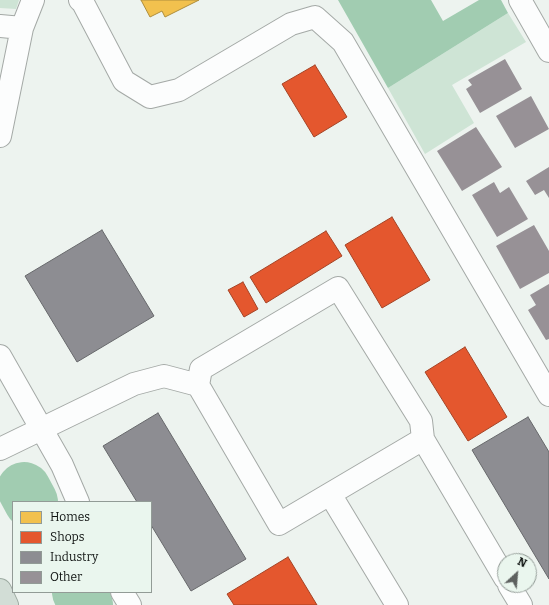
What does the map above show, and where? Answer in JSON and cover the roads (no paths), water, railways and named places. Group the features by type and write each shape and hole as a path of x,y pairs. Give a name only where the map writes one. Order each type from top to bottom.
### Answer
{"highway":[{"path":"0,590 7,605"}],"street":[{"path":"0,136 22,28 33,0"},
{"path":"80,0 82,1 124,81 150,97 179,90 291,24 315,17 343,42 549,395"},
{"path":"520,0 549,51"},
{"path":"0,26 22,28"},
{"path":"423,439 279,524 198,385 201,368 338,288 421,421 423,439 497,564"},
{"path":"0,356 62,465 78,501"},
{"path":"0,450 134,384 164,376 198,385"},
{"path":"330,494 397,605"},
{"path":"123,593 130,605"},
{"path":"514,593 521,605"}],"waterway":[{"path":"24,489 30,501"},
{"path":"80,593 86,605"}]}
